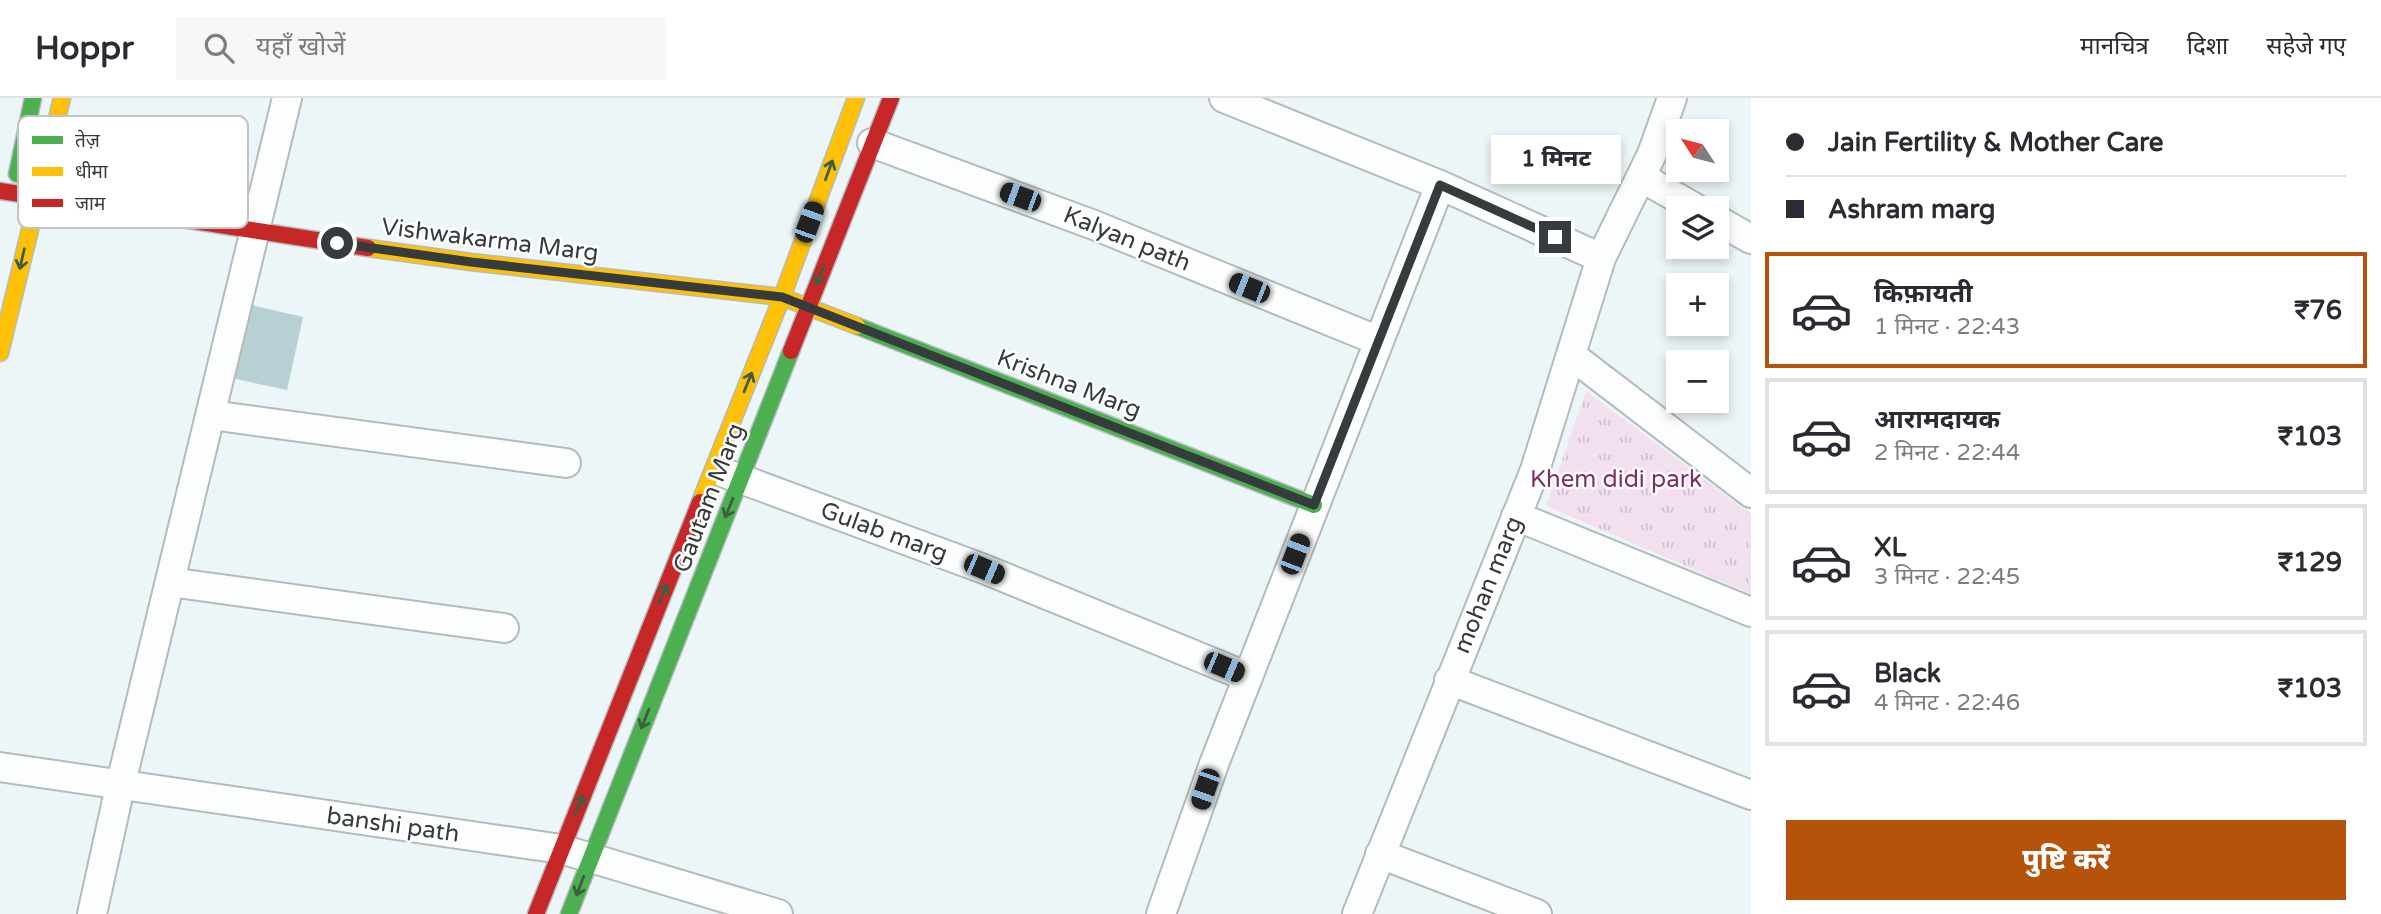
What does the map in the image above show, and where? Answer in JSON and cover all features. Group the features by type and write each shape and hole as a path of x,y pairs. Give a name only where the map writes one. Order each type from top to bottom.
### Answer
{"street":[{"path":"28,116 33,98"},
{"path":"57,116 62,98"},
{"path":"92,914 120,787 287,98"},
{"path":"536,914 782,297 856,98"},
{"path":"1224,98 1440,185 1601,258"},
{"name":"mohan marg","path":"1357,914 1535,470 1601,258 1653,153 1672,98"},
{"name":"Gautam Marg","path":"569,914 872,143 885,99"},
{"name":"Kalyan path","path":"872,143 1094,225 1379,341"},
{"path":"8,196 18,157"},
{"path":"1641,177 1674,196"},
{"path":"1161,914 1214,764 1440,185"},
{"path":"1729,227 1751,239"},
{"path":"0,353 30,228"},
{"name":"Vishwakarma Marg","path":"230,228 471,262 782,297 807,307"},
{"name":"Krishna Marg","path":"807,307 1314,505"},
{"path":"1571,355 1751,493"},
{"path":"211,415 566,463"},
{"name":"Gulab marg","path":"713,469 984,569 1248,677"},
{"path":"1516,516 1751,612"},
{"path":"170,582 504,628"},
{"path":"1449,680 1751,795"},
{"name":"banshi path","path":"0,767 120,787 561,849 778,914"},
{"path":"1380,854 1537,914"}],"green space":[{"name":"Khem didi park","path":"1586,391 1751,514 1751,594 1546,506"}],"building":[{"path":"247,304 303,317 287,390 231,378"}],"traffic: fast":[{"path":"29,116 33,98"},
{"path":"17,174 18,169"},
{"path":"857,326 1314,505"},
{"path":"569,914 791,351"}],"traffic: slow":[{"path":"58,116 62,98"},
{"path":"700,502 782,297 856,98"},
{"path":"0,353 30,228"},
{"path":"368,248 782,297 857,326"}],"traffic: jam":[{"path":"791,351 891,98"},
{"path":"0,191 18,194"},
{"path":"239,228 368,248"},
{"path":"536,914 700,502"}],"route":[{"path":"337,243 471,262 782,297 1314,505 1440,185 1555,237"}]}
